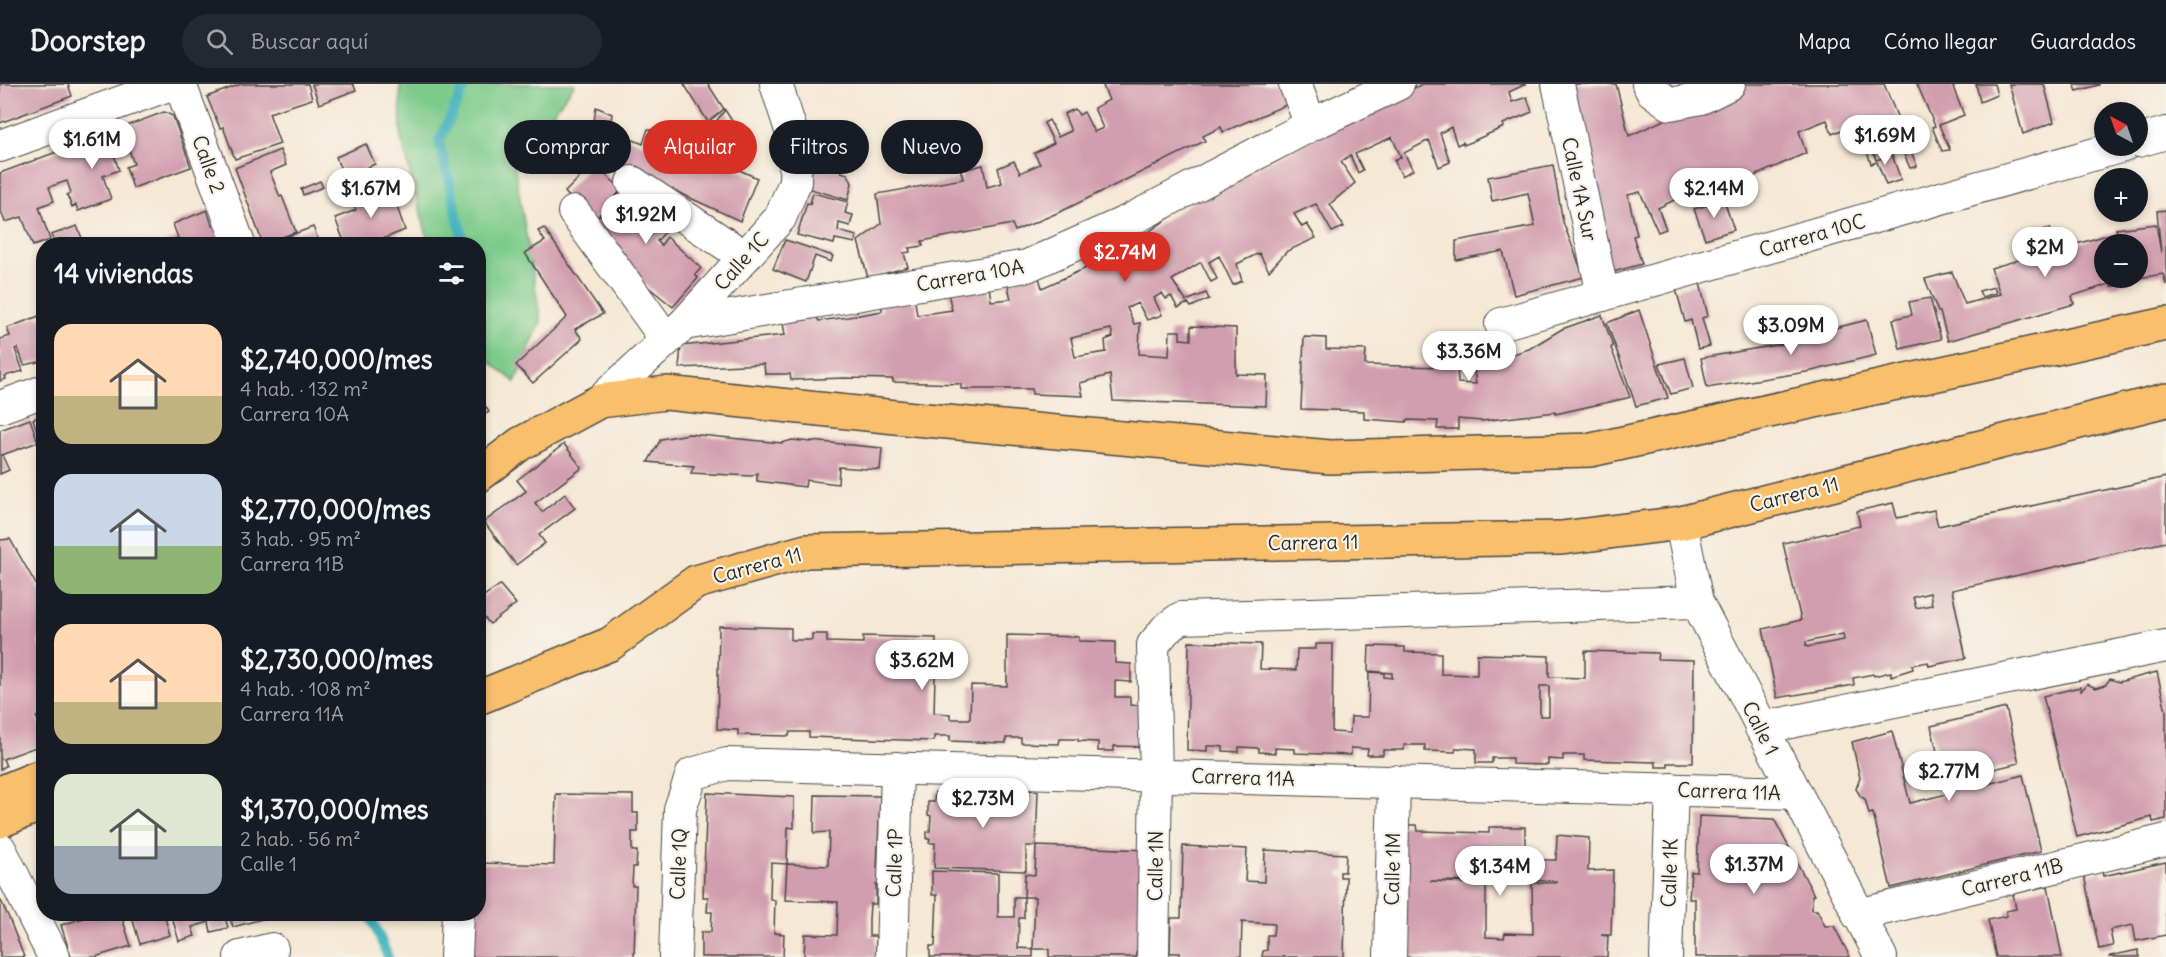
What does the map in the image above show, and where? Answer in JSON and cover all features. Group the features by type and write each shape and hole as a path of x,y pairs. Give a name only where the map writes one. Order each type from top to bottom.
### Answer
{"main road":[{"path":"486,471 520,444 600,400 666,393 927,420 1330,457 1592,450 2166,324"},
{"name":"Carrera 11","path":"486,695 610,644 696,582 806,551 1561,538 1681,523 2166,400"},
{"path":"0,793 36,778"},
{"path":"0,821 36,806"}],"street":[{"path":"0,146 171,84"},
{"name":"Calle 2","path":"180,84 236,237"},
{"name":"Calle 1C","path":"600,400 675,331 780,218 795,182 796,146 776,84"},
{"path":"1295,84 1311,125"},
{"name":"Carrera 10A","path":"675,331 1027,266 1130,220 1311,125 1398,84"},
{"name":"Calle 1A Sur","path":"1557,84 1603,295"},
{"path":"1659,94 1701,98 1729,84"},
{"path":"2148,138 2166,133"},
{"name":"Carrera 10C","path":"1501,324 2094,154"},
{"path":"632,182 745,257"},
{"path":"574,212 675,331"},
{"path":"0,407 36,394"},
{"name":"Calle 1","path":"1681,523 1697,602 1881,957"},
{"name":"Calle 1N","path":"1153,957 1156,775 1153,645 1166,629 1181,618 1697,602"},
{"path":"1761,728 2166,646"},
{"name":"Carrera 11A","path":"692,774 728,764 1795,793"},
{"name":"Calle 1P","path":"892,957 897,768"},
{"name":"Calle 1Q","path":"675,957 680,809 692,774"},
{"name":"Calle 1M","path":"1390,957 1394,781"},
{"name":"Calle 1K","path":"1666,957 1672,789"},
{"name":"Carrera 11B","path":"1858,915 2166,840"},
{"path":"0,849 54,957"},
{"path":"456,957 458,921"},
{"path":"240,957 272,950"}],"green space":[{"path":"400,84 575,84 548,120 504,120 504,174 516,174 541,321 515,382 486,359 486,237 427,237 401,138"}],"building":[{"path":"0,84 68,84 72,96 0,123"},
{"path":"241,84 308,84 312,99 269,113 280,144 235,159 223,127 220,128 207,97"},
{"path":"312,84 353,84 356,90 319,104"},
{"path":"684,84 708,84 724,109 710,120 707,120"},
{"path":"1107,84 1289,84 1295,101 1223,132 1221,127 1203,136 1205,141 1062,211 1015,231 1012,224 922,241 923,246 909,248 910,252 904,253 908,267 868,278 858,241 881,224 877,194 963,179 962,174 983,174 983,165 987,187 1002,183 998,168 1014,161 1020,173 1040,164 1034,153 1054,143 1044,123 1049,120 1058,137 1071,131 1064,114 1075,109 1079,115 1084,112 1094,132 1103,128 1094,108 1109,100 1103,86"},
{"path":"1422,84 1526,84 1509,92 1512,102 1527,97 1532,112 1503,124 1504,127 1464,145 1463,142 1457,145 1451,127 1440,133 1450,162 1439,167 1429,140 1404,153 1413,170 1402,176 1394,160 1401,157 1392,137 1355,154 1363,170 1358,173 1350,155 1341,162 1355,183 1330,204 1344,227 1332,232 1316,204 1294,214 1302,227 1307,224 1316,238 1287,251 1269,271 1259,253 1237,264 1242,281 1233,285 1219,256 1209,262 1217,279 1211,282 1201,262 1172,280 1186,301 1206,293 1209,299 1191,307 1188,303 1178,308 1171,296 1166,299 1162,293 1154,298 1162,315 1147,320 1138,303 1127,308 1134,324 1140,323 1139,354 1169,356 1170,331 1180,331 1180,339 1191,340 1191,326 1236,328 1236,374 1267,375 1266,406 1113,401 1110,375 1080,383 1083,396 1032,394 1032,389 961,389 961,384 893,382 893,379 791,380 790,374 765,374 764,364 679,368 681,346 785,335 783,323 817,318 819,321 848,317 882,311 882,305 915,301 917,315 952,310 948,293 989,286 991,301 1011,299 1007,282 1038,274 1042,288 1095,264 1090,251 1116,239 1121,251 1202,195","holes":["1111,329 1113,337 1105,340 1106,352 1075,357 1071,338"]},
{"path":"1564,84 1616,84 1629,136 1743,84 1884,84 1901,126 1868,139 1866,132 1855,137 1851,126 1832,134 1827,120 1799,131 1806,153 1750,178 1751,182 1722,195 1714,173 1686,186 1689,193 1658,208 1666,229 1658,232 1640,192 1628,195 1637,235 1633,236 1642,264 1602,275"},
{"path":"1917,84 1959,84 1953,87 1964,115 1939,125 1950,150 1942,151 1932,127 1935,126"},
{"path":"1976,84 1994,84 1997,95 1980,102"},
{"path":"2009,84 2044,84 2054,122 2023,134"},
{"path":"2074,84 2099,84 2099,85 2077,91"},
{"path":"596,107 612,114 611,120 594,120"},
{"path":"725,110 732,120 717,120"},
{"path":"164,112 173,116 191,167 133,188 126,167 134,164 129,150 114,155 119,170 103,176 111,199 78,211 76,205 72,207 67,195 71,193 67,181 49,187 54,201 39,207 49,237 36,237 36,245 33,246 22,217 5,222 0,208 0,173"},
{"path":"631,139 643,144 643,174 748,174 757,178 740,221 631,170"},
{"path":"1870,143 1876,160 1892,155 1901,180 1886,185 1877,162 1871,164 1865,145"},
{"path":"366,144 375,164 344,177 336,157"},
{"path":"1910,149 1917,166 1910,168 1903,152"},
{"path":"280,150 286,165 270,172 296,232 282,237 260,237 235,168"},
{"path":"1553,165 1563,222 1584,277 1514,295 1503,251 1456,260 1456,241 1535,226 1528,193 1492,201 1488,177"},
{"path":"583,174 605,174 622,189 592,223 565,192"},
{"path":"811,174 848,174 852,183 848,200 807,188"},
{"path":"320,181 323,187 303,195 301,189"},
{"path":"629,183 672,224 657,241 661,245 667,237 701,268 695,275 698,278 673,307 631,273 592,224"},
{"path":"390,186 405,230 388,237 342,237 335,218 356,210 353,202"},
{"path":"813,193 848,202 845,213 853,215 850,226 839,223 838,231 857,236 855,243 835,239 834,244 797,235 807,203 810,204"},
{"path":"1724,200 1734,230 1705,239 1694,209"},
{"path":"207,210 212,225 220,222 225,237 178,237 173,224"},
{"path":"2166,210 2166,285 2163,274 2148,276 2148,234 2110,234 2117,232 2116,229 2156,224 2161,253 2157,211"},
{"path":"77,226 82,237 52,237 51,235"},
{"path":"313,227 317,237 286,237"},
{"path":"544,228 603,314 575,329 582,339 533,383 516,365 567,317 525,253 545,241 538,231"},
{"path":"2050,228 2052,236 2058,234 2063,248 2094,239 2094,288 2097,288 2072,296 2074,304 1948,341 1940,312 1938,312 1925,279 1952,272 1965,304 2000,294 1991,268 2022,259 2017,237"},
{"path":"785,240 833,256 831,262 815,256 806,282 773,269"},
{"path":"1700,283 1708,316 1702,318 1710,346 1698,349 1691,320 1685,322 1676,289"},
{"path":"1994,287 1996,293 1982,297 1979,291"},
{"path":"1930,298 1941,339 1900,349 1893,319 1912,315 1909,302"},
{"path":"1639,310 1668,398 1636,406 1607,323"},
{"path":"1602,315 1613,346 1611,348 1630,397 1627,398 1555,414 1555,412 1482,421 1458,419 1458,429 1437,429 1438,421 1407,420 1406,422 1364,419 1364,411 1301,409 1304,337 1326,338 1326,349 1366,350 1365,365 1457,366 1458,383 1476,384 1473,363 1488,362 1529,349 1562,329"},
{"path":"36,317 36,363 24,365 18,348 15,349 23,371 5,376 6,379 0,381 0,339 10,336 7,328"},
{"path":"1867,320 1876,355 1812,371 1707,388 1701,358 1805,340 1803,336"},
{"path":"1685,358 1693,388 1671,394 1659,364"},
{"path":"30,419 36,443 2,455 9,470 0,474 0,430"},
{"path":"689,434 782,443 792,440 882,448 880,470 839,467 838,484 806,480 805,487 757,481 757,473 752,476 691,473 694,466 648,462 661,439"},
{"path":"564,444 582,468 535,503 542,512 565,494 575,508 539,535 545,543 516,565 486,525 486,521 526,491 517,480"},
{"path":"2166,477 2166,542 1952,590 1966,658 1929,666 1928,662 1912,665 1913,669 1891,676 1891,672 1874,676 1873,674 1853,678 1854,685 1777,698 1763,629 1801,620 1783,543 1860,526 1857,511 1893,503 1897,518 1934,510 1938,526","holes":["1930,593 1932,605 1916,608 1913,597","1843,634 1844,640 1806,646 1806,642"]},
{"path":"10,539 36,584 36,747 3,759 6,766 0,769 0,540"},
{"path":"500,585 516,604 490,624 486,620 486,595"},
{"path":"719,626 791,628 791,640 812,640 812,634 827,634 827,642 863,643 863,636 936,638 934,713 950,714 950,719 970,719 971,685 1007,686 1007,635 1079,637 1079,641 1115,642 1115,663 1131,664 1131,682 1115,681 1115,697 1130,697 1130,705 1151,706 1150,747 1114,746 1114,751 1098,751 1098,742 1078,741 1078,739 1060,739 1059,744 1021,743 1021,738 1006,738 1006,743 950,741 950,736 934,736 934,741 809,737 809,732 790,732 789,736 738,735 738,730 717,729"},
{"path":"1189,642 1261,644 1260,669 1296,670 1297,649 1316,649 1316,644 1333,644 1332,732 1350,733 1351,717 1368,717 1369,672 1384,673 1384,677 1392,678 1392,673 1368,671 1369,646 1405,647 1405,652 1441,653 1441,674 1477,675 1477,654 1549,656 1549,677 1585,678 1585,651 1658,653 1657,659 1694,660 1693,763 1668,763 1668,767 1656,767 1656,762 1584,760 1584,755 1563,755 1563,760 1548,759 1548,765 1512,764 1512,758 1492,758 1492,763 1476,763 1476,749 1456,748 1455,752 1425,751 1425,745 1404,745 1404,750 1383,750 1383,755 1367,755 1368,749 1351,748 1351,755 1295,753 1295,749 1275,748 1275,753 1259,752 1259,748 1239,747 1239,752 1223,751 1223,747 1215,746 1207,746 1207,751 1187,750","holes":["1540,686 1549,686 1549,716 1540,716"]},
{"path":"2157,672 2166,711 2166,819 2153,822 2152,817 2077,837 2043,696 2080,687 2081,691 2087,684 2096,688 2105,685 2110,679 2119,682"},
{"path":"2006,708 2019,763 1969,775 1972,788 2023,775 2041,851 1891,888 1873,813 1869,814 1865,799 1856,789 1860,778 1852,742 1892,731 1910,803 1947,794 1931,726"},
{"path":"954,788 966,789 966,793 979,793 979,789 1002,792 1002,790 1014,790 1014,794 1029,795 1029,790 1038,791 1036,846 1026,846 1026,871 934,868 935,843 929,843 930,839 927,839 931,816 928,815 928,802 934,802 935,792 954,792"},
{"path":"707,793 794,797 794,828 788,827 787,864 771,863 770,899 775,900 774,933 784,934 783,957 701,957 701,932 711,932 712,912 707,912 708,897 703,897"},
{"path":"556,794 633,795 633,813 638,813 638,832 632,832 632,851 637,851 632,886 636,886 634,957 469,957 466,921 486,921 486,863 554,865"},
{"path":"815,795 880,796 877,868 883,868 882,886 876,885 876,904 870,904 869,919 869,936 876,936 876,957 804,957 805,934 837,935 838,902 785,900 787,864 828,866 829,832 814,833"},
{"path":"1699,816 1774,819 1814,895 1812,895 1812,910 1817,910 1825,926 1834,926 1850,957 1695,957 1695,899 1689,899 1691,872 1697,872"},
{"path":"1401,825 1417,825 1418,831 1489,833 1489,827 1525,827 1525,860 1556,860 1557,835 1589,838 1588,871 1613,870 1611,935 1601,935 1608,936 1607,957 1399,957","holes":["1430,881 1556,881 1556,883 1532,883 1533,934 1505,933 1504,938 1486,937 1486,884"]},
{"path":"1036,846 1149,850 1148,880 1138,880 1138,900 1142,900 1141,952 1136,952 1136,957 1049,957 1049,949 1033,949 1035,897 1024,897 1025,874 1035,875"},
{"path":"1183,846 1247,849 1245,881 1264,882 1265,850 1346,854 1345,872 1340,872 1340,877 1346,877 1344,957 1262,957 1263,951 1267,950 1267,935 1273,935 1274,924 1242,922 1241,956 1180,957 1180,953 1170,953 1171,918 1181,918"},
{"path":"2166,862 2166,935 2136,941 2133,925 2110,930 2113,946 2099,949 2084,875 2102,871 2103,876"},
{"path":"932,871 998,873 998,917 1014,917 1014,897 1024,897 1024,918 1019,918 1018,948 1033,949 1033,957 930,957 930,946 935,946 937,895 932,895"},
{"path":"2048,886 2062,957 1996,957 1988,920 2007,916 2006,911 2016,909 2013,894"},
{"path":"0,899 9,918 24,957 0,957"},
{"path":"74,921 123,921 131,946 95,957 71,957 61,925"},
{"path":"133,921 166,921 170,935 140,944"},
{"path":"173,921 226,921 228,928 211,932 209,922 192,927 195,936 179,941"},
{"path":"231,921 255,921 233,927"},
{"path":"2138,950 2140,957 2110,957 2110,956"}],"waterway":[{"path":"462,237 439,141 466,84"},
{"path":"373,921 388,957"}]}
